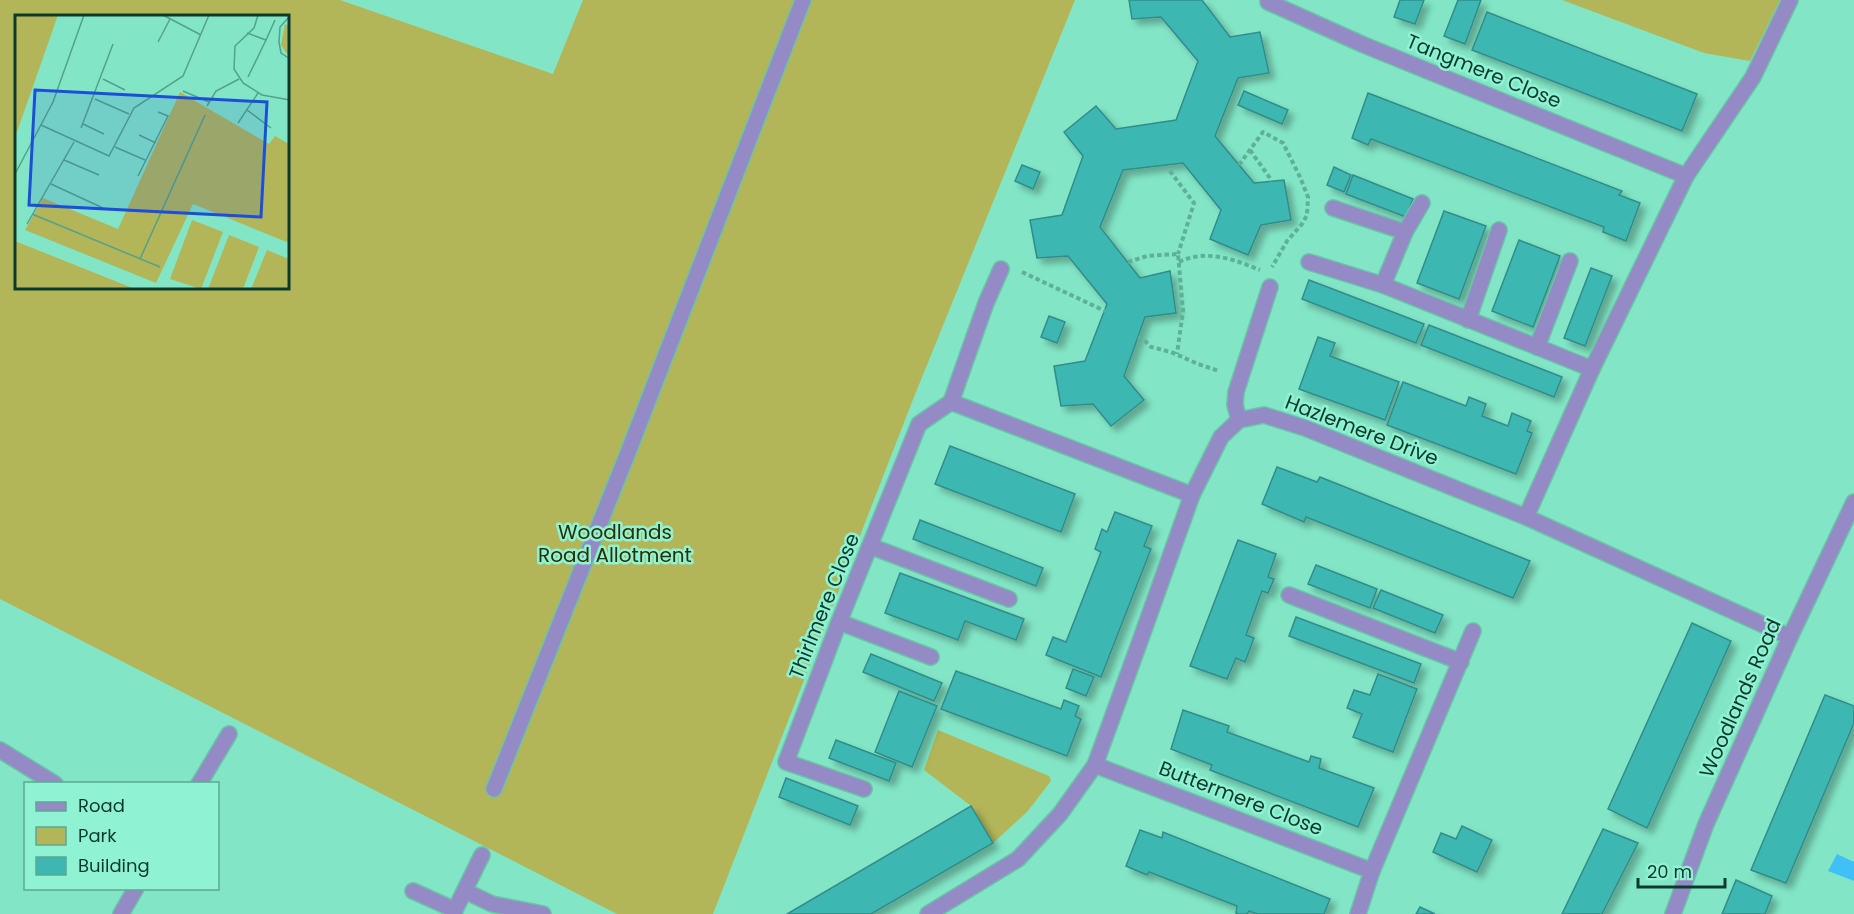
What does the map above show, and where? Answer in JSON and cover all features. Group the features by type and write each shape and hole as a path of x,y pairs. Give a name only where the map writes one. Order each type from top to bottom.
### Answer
{"street":[{"path":"494,789 629,450 803,0"},
{"path":"1526,517 1592,369 1686,177 1753,77 1790,0"},
{"name":"Tangmere Close","path":"1268,2 1364,45 1686,177"},
{"path":"1383,285 1405,232 1422,204"},
{"path":"1333,208 1405,232"},
{"path":"1468,320 1499,230"},
{"path":"1537,347 1570,261"},
{"path":"1309,262 1383,285 1592,369"},
{"path":"1001,269 986,303 951,402 1192,495"},
{"path":"928,914 1018,859 1060,814 1095,765 1192,495 1221,437 1239,420 1235,405 1239,378 1270,288"},
{"name":"Thirlmere Close","path":"864,789 786,762 839,622 919,424 951,402"},
{"name":"Hazlemere Drive","path":"1239,420 1264,415 1305,428 1526,517 1790,637"},
{"name":"Woodlands Road","path":"1673,914 1706,824 1854,502"},
{"path":"870,546 1009,598"},
{"path":"1289,595 1461,662"},
{"path":"839,622 931,657"},
{"path":"1358,914 1372,871 1473,631"},
{"path":"200,782 229,734"},
{"path":"0,750 49,780"},
{"name":"Buttermere Close","path":"1095,765 1372,871"},
{"path":"413,891 454,912 482,855"},
{"path":"121,914 135,890"},
{"path":"465,891 492,903 543,914"}],"path":[{"path":"1179,262 1191,256 1205,255 1233,259 1268,273 1287,241 1302,224 1306,215 1308,197 1283,143 1263,132 1239,165"},
{"path":"1250,150 1272,181"},
{"path":"1170,171 1194,203 1178,254 1183,311 1177,354"},
{"path":"1128,262 1147,256 1178,254"},
{"path":"1019,278 1022,271 1105,311"},
{"path":"1138,337 1150,347 1177,354 1239,378"}],"green space":[{"name":"Woodlands Road Allotment","path":"0,0 340,0 553,74 583,0 1075,0 912,402 713,914 617,914 0,599"},
{"path":"1562,0 1780,0 1750,61 1704,53"},
{"path":"938,730 1049,776 1051,781 1027,812 993,843 971,806 924,770"}],"water":[{"path":"1837,854 1854,862 1854,881 1828,871"}],"building":[{"path":"1129,0 1202,0 1230,37 1260,32 1269,73 1238,78 1215,136 1254,183 1284,180 1291,220 1261,225 1248,255 1210,239 1221,210 1183,163 1123,170 1100,227 1140,278 1170,271 1176,313 1145,317 1124,376 1144,400 1111,426 1093,404 1061,406 1054,366 1085,361 1107,304 1068,256 1037,258 1030,220 1062,215 1083,156 1064,132 1096,106 1116,129 1176,120 1198,61 1161,17 1132,19"},
{"path":"1400,0 1424,0 1415,24 1394,17"},
{"path":"1458,0 1481,0 1465,44 1444,36"},
{"path":"1487,12 1697,94 1682,131 1472,50"},
{"path":"1244,91 1288,110 1282,124 1238,105"},
{"path":"1368,93 1622,191 1619,195 1640,203 1626,241 1603,232 1604,227 1371,139 1368,145 1352,138"},
{"path":"1022,165 1040,172 1033,189 1015,181"},
{"path":"1334,167 1351,175 1344,192 1327,185"},
{"path":"1353,175 1413,199 1406,217 1346,194"},
{"path":"1444,211 1486,226 1459,299 1417,283"},
{"path":"1519,240 1560,256 1533,327 1492,311"},
{"path":"1591,268 1612,276 1585,346 1564,338"},
{"path":"1309,280 1424,324 1416,343 1302,299"},
{"path":"1049,316 1065,322 1057,343 1041,337"},
{"path":"1429,325 1562,377 1554,397 1421,345"},
{"path":"1318,337 1335,343 1330,356 1399,382 1385,420 1299,389"},
{"path":"1403,382 1466,406 1469,397 1486,404 1482,416 1508,426 1512,413 1531,421 1527,431 1532,433 1516,474 1387,425"},
{"path":"950,446 1075,494 1061,532 935,484"},
{"path":"1277,467 1317,482 1320,477 1530,561 1513,598 1306,517 1304,522 1262,504"},
{"path":"1115,512 1152,526 1144,546 1151,549 1101,677 1046,655 1053,637 1066,642 1101,552 1095,549 1102,529 1107,532"},
{"path":"920,520 1043,568 1036,586 913,539"},
{"path":"1238,540 1276,554 1268,577 1274,579 1268,593 1262,591 1246,635 1254,638 1245,662 1236,658 1227,679 1190,666"},
{"path":"1316,565 1377,589 1370,608 1308,584"},
{"path":"900,573 1024,619 1016,640 965,621 958,640 885,613"},
{"path":"1381,590 1443,615 1435,633 1373,608"},
{"path":"1296,617 1421,664 1414,683 1289,636"},
{"path":"1692,623 1731,641 1647,828 1608,809"},
{"path":"871,654 942,683 934,701 863,672"},
{"path":"1073,669 1094,677 1086,696 1066,688"},
{"path":"956,671 1061,709 1064,700 1079,706 1075,716 1081,719 1067,756 941,709"},
{"path":"1378,674 1417,689 1393,752 1353,737 1362,714 1347,708 1354,690 1370,695"},
{"path":"899,691 937,706 912,767 875,752"},
{"path":"1825,695 1854,706 1854,723 1786,883 1751,870"},
{"path":"1183,710 1229,726 1227,732 1309,762 1311,756 1321,759 1319,768 1374,788 1358,827 1210,770 1212,765 1171,749"},
{"path":"836,740 896,763 889,781 829,758"},
{"path":"786,778 858,806 850,825 779,797"},
{"path":"971,806 993,843 871,914 787,914"},
{"path":"1462,826 1492,840 1477,872 1433,852 1441,833 1456,839"},
{"path":"1603,829 1638,843 1602,914 1562,914"},
{"path":"1140,830 1162,838 1163,832 1330,899 1324,914 1257,914 1249,911 1247,914 1238,914 1236,913 1237,906 1149,872 1147,875 1126,866"},
{"path":"1736,880 1772,896 1765,914 1722,914"},
{"path":"1420,907 1435,914 1416,914"}]}
